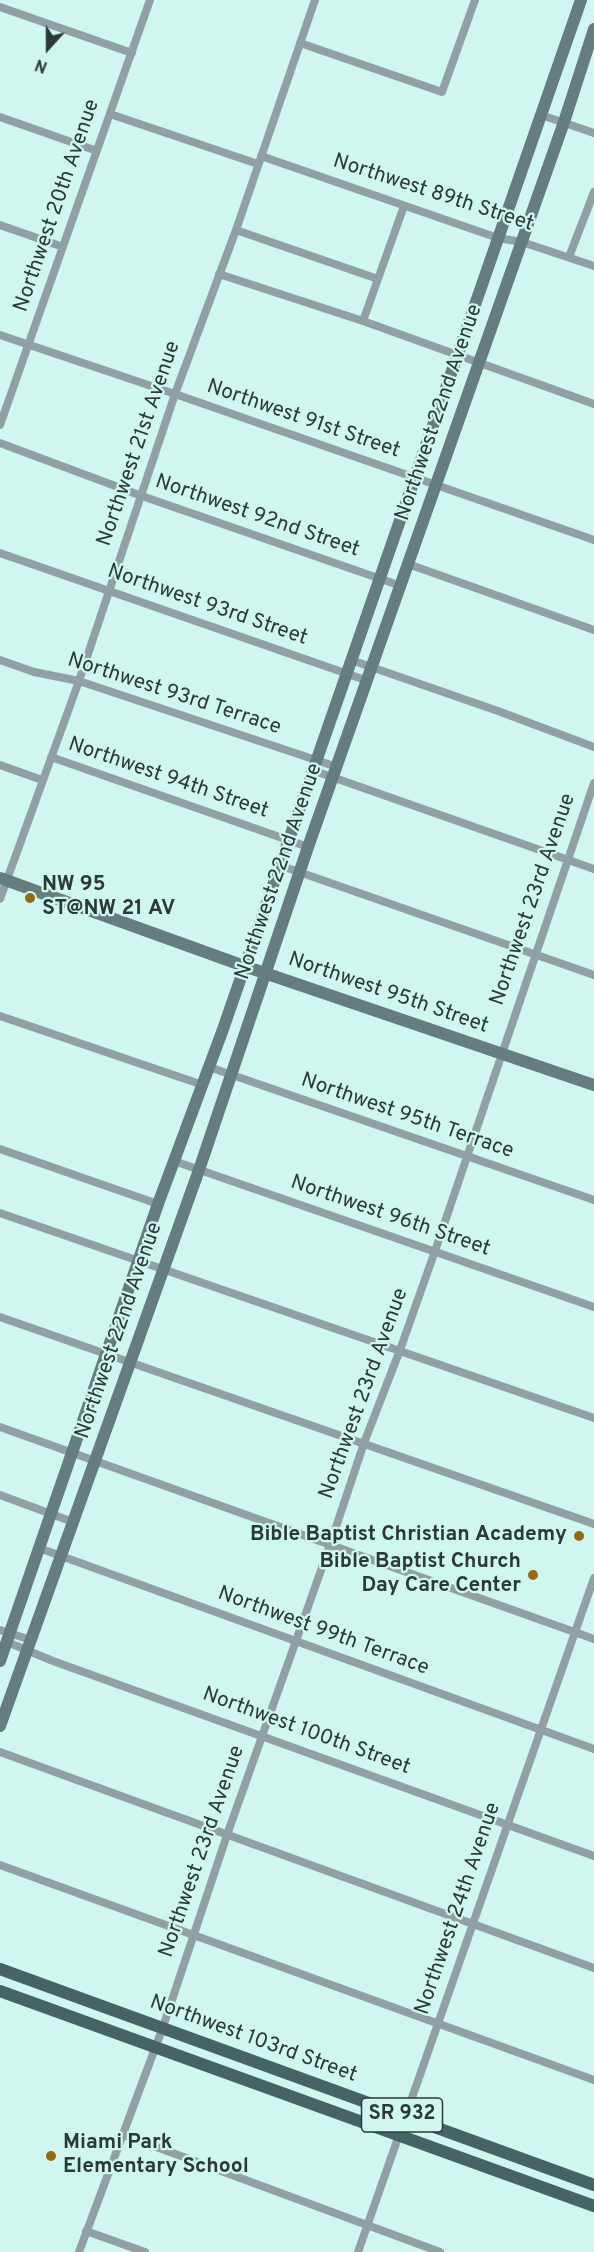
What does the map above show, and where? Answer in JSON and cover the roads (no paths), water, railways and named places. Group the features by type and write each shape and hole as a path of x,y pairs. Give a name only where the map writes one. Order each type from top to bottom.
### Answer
{"main road":[{"name":"Northwest 22nd Avenue","path":"0,1661 5,1635 39,1548 158,1204 209,1067 581,0"},
{"name":"Northwest 22nd Avenue","path":"0,1726 3,1709 62,1556 162,1268 199,1170 308,848 437,486 564,122 594,29"},
{"name":"Northwest 95th Street","path":"3,879 244,966 594,1085"},
{"name":"Northwest 103rd Street","path":"0,1969 594,2185"},
{"name":"Northwest 103rd Street","path":"0,1991 594,2206"}],"street":[{"name":"Northwest 20th Avenue","path":"0,425 150,0"},
{"name":"Northwest 21st Avenue","path":"0,899 3,879 79,681 175,394 236,230 315,0"},
{"path":"300,43 442,92 475,0"},
{"path":"0,8 132,53"},
{"name":"Northwest 89th Street","path":"110,114 404,206 498,238 522,242 594,266"},
{"path":"541,115 594,133"},
{"path":"0,117 97,151"},
{"path":"569,257 594,192"},
{"path":"363,321 404,206"},
{"path":"0,225 63,247"},
{"path":"236,230 378,279"},
{"path":"219,274 363,321 594,404"},
{"name":"Northwest 91st Street","path":"0,335 594,540"},
{"name":"Northwest 92nd Street","path":"0,443 142,496 401,586"},
{"name":"Northwest 93rd Street","path":"0,553 368,681"},
{"path":"408,564 594,630"},
{"name":"Northwest 93rd Terrace","path":"0,660 34,672 79,681 335,772 594,869"},
{"path":"351,660 594,747"},
{"name":"Northwest 94th Street","path":"51,757 308,848"},
{"path":"0,765 42,780"},
{"name":"Northwest 23rd Avenue","path":"79,2252 163,2027 227,1835 364,1443 435,1251 594,783"},
{"path":"279,865 594,975"},
{"path":"0,1016 203,1084"},
{"name":"Northwest 95th Terrace","path":"209,1067 466,1158 594,1200"},
{"path":"0,1149 158,1204"},
{"name":"Northwest 96th Street","path":"174,1161 594,1307"},
{"path":"0,1213 594,1418"},
{"path":"0,1317 594,1524"},
{"path":"0,1428 594,1639"},
{"path":"0,1495 73,1522"},
{"name":"Northwest 99th Terrace","path":"39,1548 594,1749"},
{"name":"Northwest 24th Avenue","path":"358,2252 594,1578"},
{"name":"Northwest 100th Street","path":"5,1635 262,1736 594,1856"},
{"path":"0,1752 594,1968"},
{"path":"0,1865 594,2080"},
{"path":"124,2135 440,2252"},
{"path":"86,2231 145,2252"}],"place":[{"name":"NW 95 ST@NW 21 AV","path":"30,898"},
{"name":"Bible Baptist Christian Academy","path":"579,1536"},
{"name":"Bible Baptist Church Day Care Center","path":"533,1575"},
{"name":"Miami Park Elementary School","path":"51,2156"}]}
